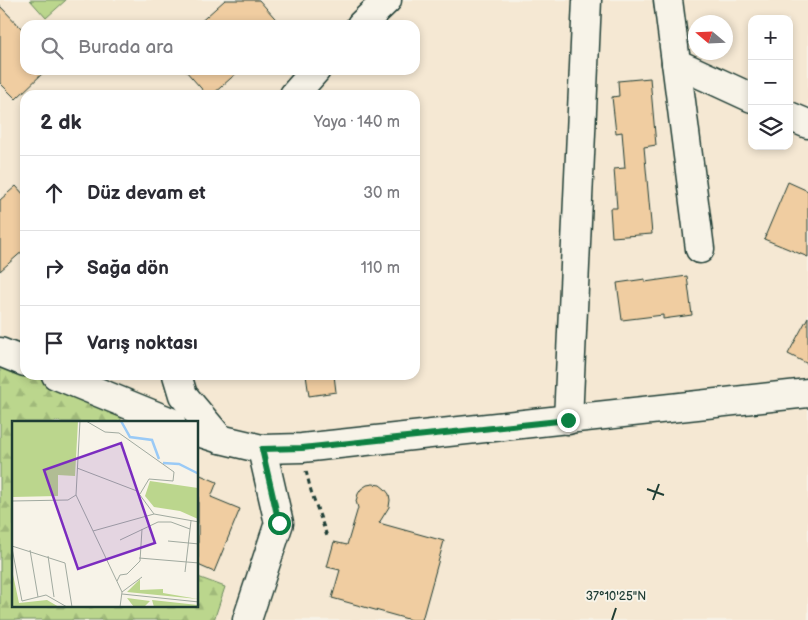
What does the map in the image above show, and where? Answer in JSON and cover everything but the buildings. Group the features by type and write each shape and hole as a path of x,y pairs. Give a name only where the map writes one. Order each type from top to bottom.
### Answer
{"street":[{"path":"366,20 387,0"},
{"path":"568,420 587,0"},
{"path":"668,0 700,250"},
{"path":"676,63 748,96"},
{"path":"298,90 312,75"},
{"path":"793,118 808,124"},
{"path":"0,352 20,360"},
{"path":"76,380 169,421"},
{"path":"178,380 183,395 209,435 262,449 302,448 808,392"},
{"path":"247,620 279,523 262,449"}],"path":[{"path":"302,448 311,491 328,539"}],"shaded area":[{"path":"0,0 808,0 808,620 0,620"}],"green space":[{"path":"30,0 66,0 46,18"},
{"path":"0,363 20,373 20,380 42,380 123,413 120,421 12,421 12,608 199,608 199,577 225,587 214,620 0,620"}],"route":[{"path":"279,523 262,449 302,448 568,420"}]}
